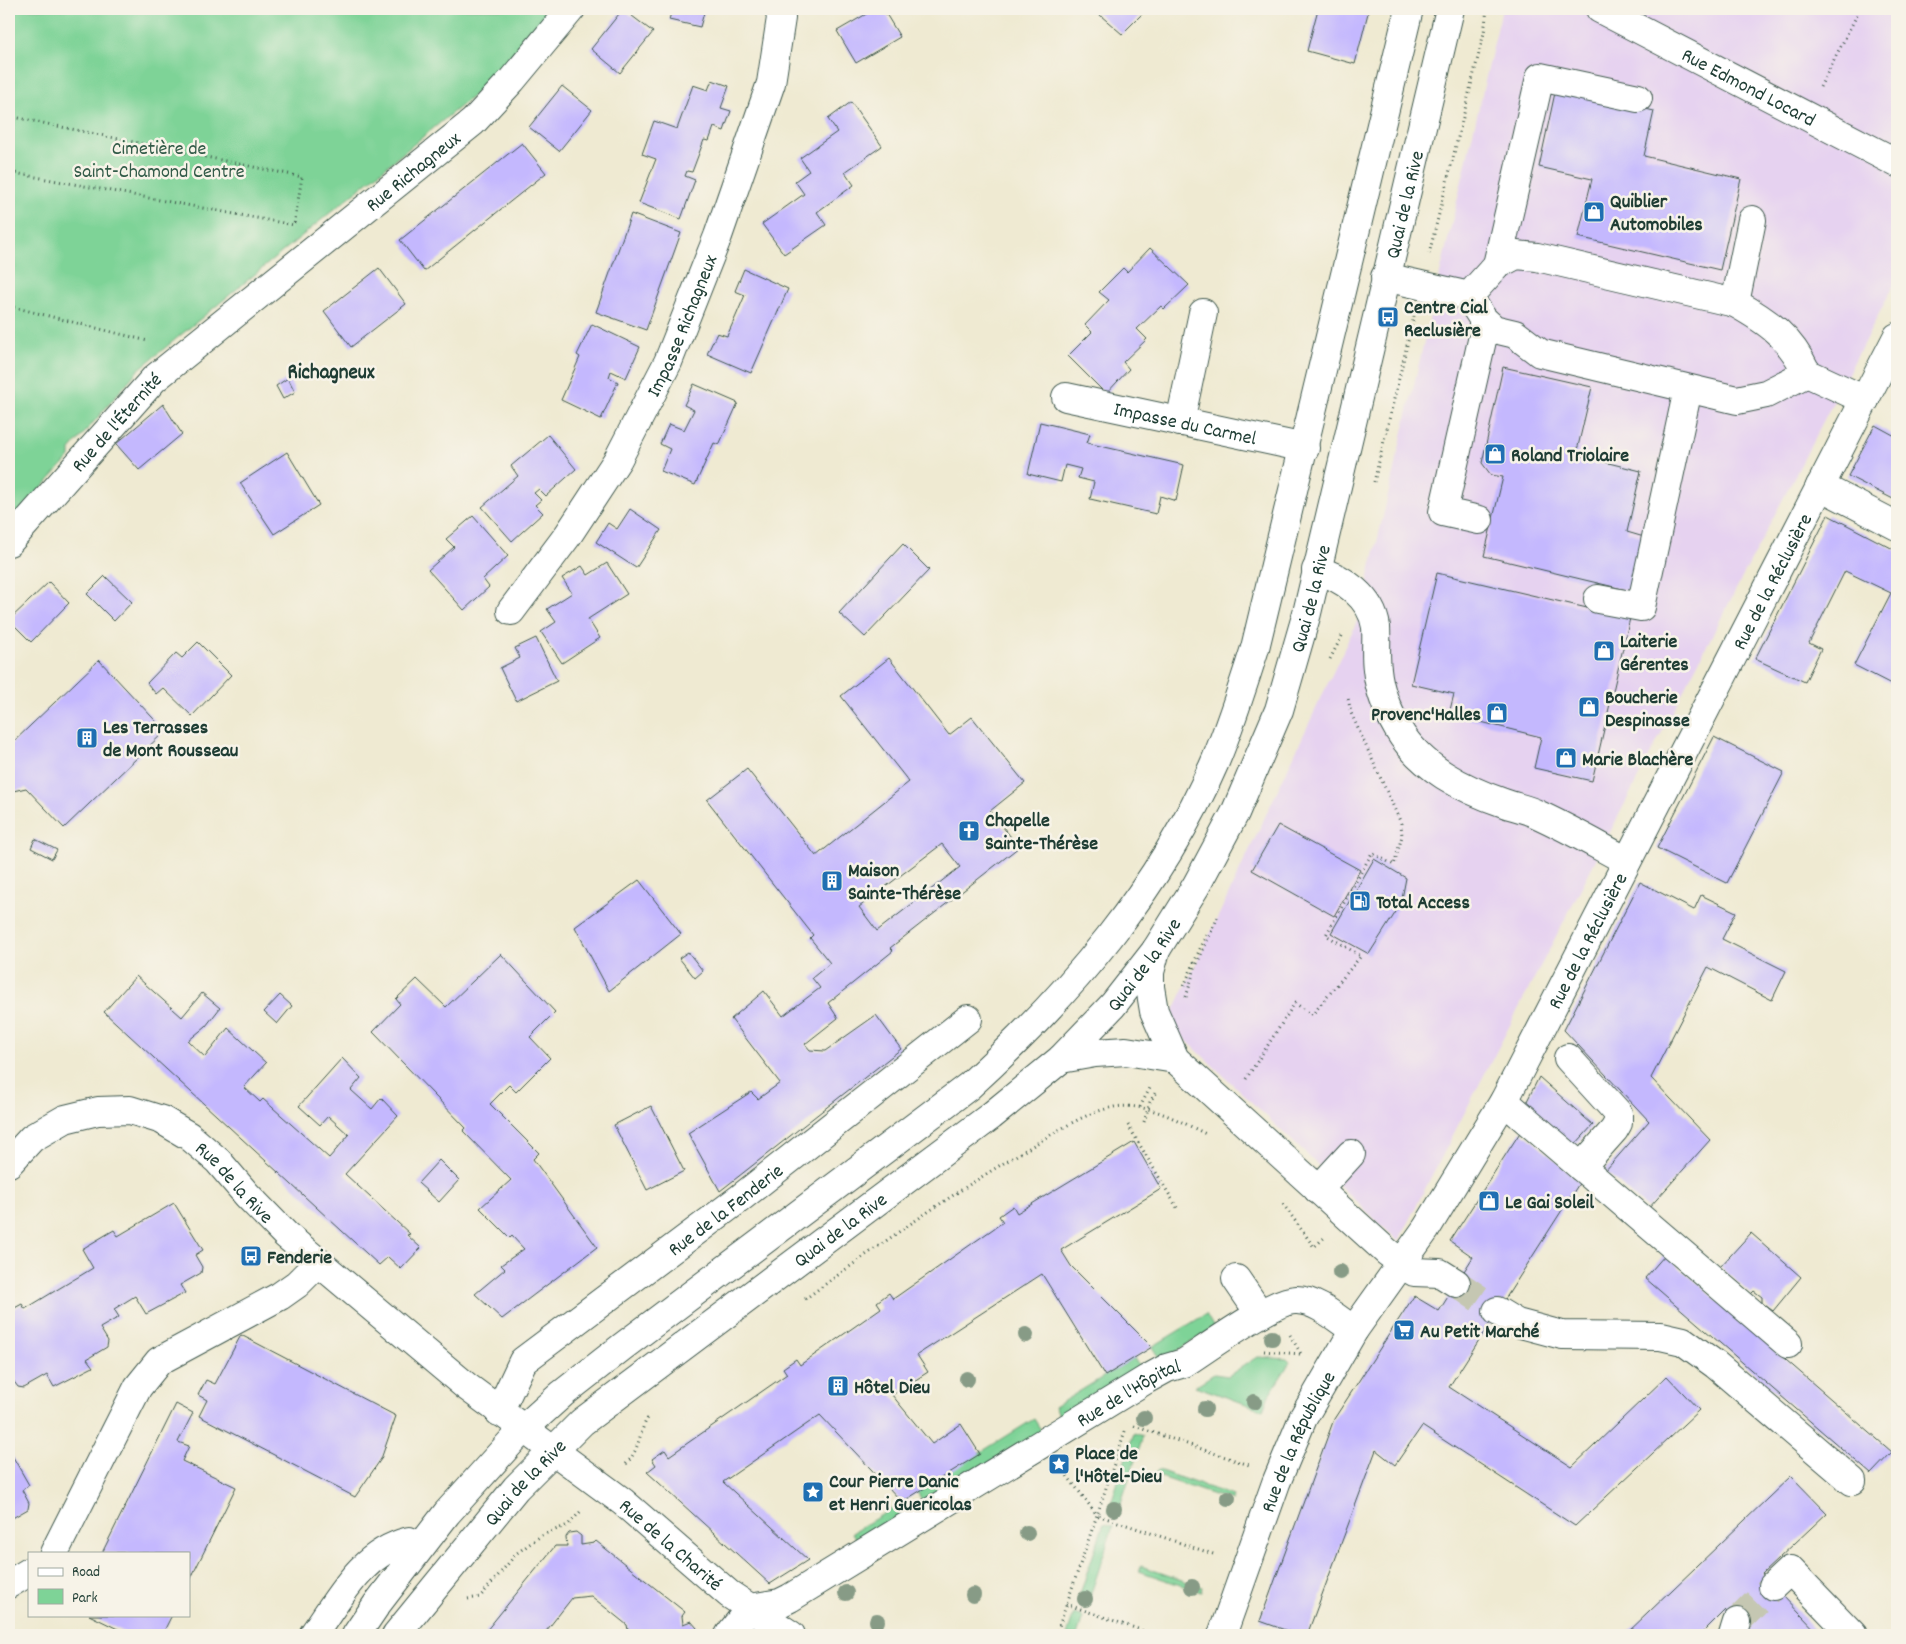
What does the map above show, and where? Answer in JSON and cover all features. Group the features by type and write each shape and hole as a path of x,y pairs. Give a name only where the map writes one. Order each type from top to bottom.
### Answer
{"street":[{"name":"Rue Richagneux","path":"236,313 473,122 512,80 571,9"},
{"name":"Impasse Richagneux","path":"510,612 568,535 618,459 668,362 718,236 771,83 781,18 779,9"},
{"name":"Quai de la Rive","path":"356,1635 446,1513 522,1430 562,1394 969,1086 1008,1050 1058,999 1108,941 1151,880 1184,823 1214,763 1238,705 1255,648 1305,448 1409,9"},
{"name":"Quai de la Rive","path":"402,1632 493,1514 582,1422 991,1116 1061,1059 1113,1005 1156,950 1196,886 1235,813 1279,710 1307,612 1450,9"},
{"name":"Rue Edmond Locard","path":"1615,12 1897,163"},
{"path":"1497,265 1540,77 1638,98"},
{"path":"1735,303 1752,220"},
{"path":"1469,296 1497,265 1516,255 1537,257 1735,303 1765,320 1796,350 1806,373 1865,400"},
{"path":"1385,277 1469,296 1483,319 1494,328 1515,334 1540,353 1688,389 1737,400 1766,394 1806,373"},
{"name":"Rue de l'Éternité","path":"9,542 77,467 134,399 154,379 236,313"},
{"path":"1180,422 1203,313"},
{"path":"1479,520 1443,512 1483,336 1483,319"},
{"name":"Rue de la Réclusière","path":"1403,1264 1504,1101 1897,337"},
{"path":"1598,598 1642,607 1688,389"},
{"name":"Impasse du Carmel","path":"1066,397 1305,448"},
{"path":"1820,486 1897,526"},
{"path":"1316,570 1343,581 1366,602 1376,624 1376,668 1380,689 1399,730 1416,753 1439,773 1469,789 1535,813 1627,862"},
{"path":"1156,950 1150,972 1150,987 1154,1011 1177,1061 1318,1190 1403,1264 1414,1272 1440,1273 1456,1283"},
{"name":"Rue de la Fenderie","path":"499,1412 524,1361 739,1198 968,1019"},
{"path":"1061,1059 1095,1052 1126,1051 1177,1061"},
{"path":"1568,1058 1618,1113 1618,1123 1614,1130 1581,1167"},
{"path":"1504,1101 1788,1344"},
{"name":"Rue de la Rive","path":"9,1163 32,1138 65,1119 98,1111 130,1110 154,1118 189,1136 218,1161 247,1195 318,1263 499,1412 552,1451"},
{"path":"1318,1190 1345,1160"},
{"path":"55,1552 138,1387 159,1361 280,1296 297,1284 318,1263"},
{"name":"Rue de la République","path":"1222,1635 1276,1483 1303,1418 1354,1330 1403,1264"},
{"path":"1236,1279 1260,1314"},
{"name":"Rue de l'Hôpital","path":"750,1608 780,1603 790,1598 1147,1379 1167,1368 1184,1364 1273,1307 1295,1299 1309,1302 1354,1330"},
{"path":"1497,1311 1517,1323 1562,1335 1661,1336 1683,1341 1716,1365 1852,1481"},
{"name":"Rue de la Charité","path":"552,1451 636,1513 729,1594 791,1635"},
{"path":"314,1635 357,1574 370,1559 384,1549 409,1541 420,1546"},
{"path":"1773,1586 1790,1570 1853,1635"},
{"path":"9,1584 28,1573"},
{"path":"729,1635 750,1608"}],"path":[{"path":"1819,90 1860,9"},
{"path":"9,116 302,178 294,225 9,172"},
{"path":"9,306 151,342"},
{"path":"1328,663 1346,629"},
{"path":"1244,1081 1294,1003 1312,1015 1361,956 1326,935 1372,853 1394,865"},
{"path":"1186,1003 1195,968 1221,909"},
{"path":"1144,1122 1153,1095 1177,1061"},
{"path":"799,1304 902,1228 1044,1139 1088,1116 1115,1107 1140,1107"},
{"path":"1128,1125 1179,1211"},
{"path":"464,1600 480,1596 517,1553 542,1535 568,1525 636,1453 648,1416 654,1411"},
{"path":"1056,1635 1127,1423 1250,1465"},
{"path":"1043,1444 1097,1515 1219,1556"},
{"path":"1066,1604 1154,1635"}],"shaded area":[{"path":"1502,9 1897,9 1897,279 1398,1241 1168,1023 1360,615"}],"green space":[{"name":"Cimetière de Saint-Chamond Centre","path":"9,9 561,9 529,50 138,370 70,450 70,457 9,524"},
{"path":"1206,1314 1214,1328 1161,1361 1152,1347"},
{"path":"1257,1357 1287,1359 1290,1362 1268,1397 1263,1410 1195,1386 1214,1374 1228,1376"},
{"path":"1134,1358 1142,1372 1063,1421 1054,1407"},
{"path":"1034,1419 1043,1433 926,1506 917,1492"},
{"path":"1134,1433 1143,1436 1117,1515 1108,1512"},
{"path":"1158,1470 1233,1496 1232,1501 1155,1475"},
{"path":"906,1500 914,1513 861,1546 852,1533"},
{"path":"1104,1523 1113,1526 1087,1606 1077,1603"},
{"path":"1141,1566 1202,1587 1201,1592 1139,1571"},
{"path":"1074,1614 1083,1617 1077,1635 1067,1635"}],"building":[{"path":"623,9 653,32 620,73 591,49"},
{"path":"672,9 705,9 700,27 669,20"},
{"path":"875,9 883,9 900,37 856,63 837,31"},
{"path":"1093,9 1147,9 1122,34"},
{"path":"1318,9 1369,9 1355,64 1307,51"},
{"path":"712,80 729,86 721,108 731,111 724,131 714,127 709,141 704,140 692,172 687,171 685,176 695,180 681,219 639,203 656,159 642,154 654,121 677,129 693,85 708,90"},
{"path":"562,86 592,110 559,151 529,127"},
{"path":"1556,88 1654,111 1644,156 1741,179 1720,270 1578,237 1592,179 1539,167"},
{"path":"851,102 882,146 845,172 854,185 817,212 826,225 784,254 762,224 804,194 795,181 809,171 800,158 837,132 828,119"},
{"path":"522,143 546,173 424,271 400,240"},
{"path":"631,214 681,233 646,330 596,312"},
{"path":"1150,248 1189,285 1164,309 1161,306 1137,329 1147,339 1123,362 1129,369 1106,394 1068,356 1092,332 1085,325 1109,300 1099,292 1123,268 1127,272"},
{"path":"379,268 406,304 351,347 324,311"},
{"path":"744,269 788,289 751,373 707,354 717,333 727,336 736,316 745,295 735,291"},
{"path":"592,324 640,347 626,378 611,371 609,377 618,382 601,419 561,400 580,357 577,355"},
{"path":"1503,367 1592,387 1576,455 1641,471 1627,532 1644,537 1631,591 1484,556 1503,477 1491,475 1482,463"},
{"path":"288,378 295,392 283,399 276,386"},
{"path":"694,384 738,403 719,445 714,443 695,485 661,471 670,449 660,444 669,424 684,430 694,410 684,405"},
{"path":"163,404 182,434 139,470 116,444"},
{"path":"1040,422 1090,434 1087,443 1184,465 1176,501 1160,496 1156,514 1090,499 1094,482 1078,478 1081,469 1065,465 1061,482 1028,474"},
{"path":"1875,425 1897,437 1897,501 1848,476"},
{"path":"548,435 576,469 546,496 539,489 534,493 541,500 535,505 543,513 512,541 482,507 518,476 511,466"},
{"path":"287,452 319,505 274,534 240,483"},
{"path":"630,509 661,530 636,568 596,542 608,523 617,529"},
{"path":"1828,515 1897,551 1897,687 1854,665 1891,593 1845,571 1809,643 1821,649 1805,682 1755,659"},
{"path":"473,516 508,556 483,579 489,587 464,610 428,570 454,547 446,539"},
{"path":"903,544 929,570 865,637 839,613"},
{"path":"607,563 627,594 588,619 600,638 562,663 541,632 556,622 547,609 572,593 562,578 582,566 588,575"},
{"path":"1437,573 1630,618 1592,781 1534,768 1541,737 1449,714 1454,694 1411,684"},
{"path":"105,576 132,602 114,621 87,594"},
{"path":"49,582 69,603 31,642 9,620"},
{"path":"536,638 557,681 516,701 500,668 520,658 515,648"},
{"path":"198,642 231,675 192,716 163,688 156,694 147,683 176,653 182,658"},
{"name":"Maison Sainte-Thérèse","path":"889,658 949,735 972,717 1025,783 990,811 1019,847 890,948 893,951 828,1003 838,1018 805,1044 810,1050 825,1051 876,1015 901,1049 720,1191 688,1133 751,1092 758,1099 780,1083 731,1019 764,991 783,1016 820,988 812,978 830,963 810,938 813,935 707,800 747,769 816,856 909,782 841,696","holes":["942,844 960,867 877,931 859,907"]},
{"name":"Les Terrasses de Mont Rousseau","path":"99,660 165,731 64,828 26,788 9,792 9,746"},
{"path":"1714,737 1784,772 1727,883 1657,848"},
{"path":"1278,825 1360,870 1334,916 1252,870"},
{"path":"35,839 57,850 52,859 31,848"},
{"path":"1374,859 1406,878 1401,904 1369,954 1331,933"},
{"path":"639,880 681,934 609,991 575,927"},
{"path":"1640,882 1694,910 1701,895 1736,912 1722,939 1786,971 1772,1000 1708,967 1651,1078 1710,1140 1648,1209 1605,1171 1649,1121 1564,1030"},
{"path":"688,952 703,971 695,978 679,958"},
{"path":"501,954 555,1012 530,1037 550,1058 516,1092 509,1085 490,1104 539,1153 533,1159 597,1247 502,1319 475,1294 505,1269 501,1265 524,1249 480,1208 511,1180 463,1131 466,1128 373,1032 400,1004 396,999 417,979 446,1007"},
{"path":"136,976 182,1017 202,993 220,1008 206,1026 188,1041 205,1057 228,1028 266,1063 244,1087 260,1102 263,1099 329,1158 349,1135 328,1116 320,1125 299,1106 342,1058 361,1078 351,1090 372,1109 381,1098 398,1116 345,1174 410,1234 407,1235 421,1248 401,1269 388,1257 379,1265 104,1012"},
{"path":"280,995 292,1006 277,1024 264,1012"},
{"path":"1539,1077 1593,1125 1574,1146 1526,1103"},
{"path":"651,1106 684,1171 647,1190 614,1125"},
{"path":"1521,1131 1580,1182 1449,1387 1572,1467 1667,1376 1699,1410 1575,1526 1422,1426 1395,1465 1376,1450 1307,1635 1299,1635 1260,1621 1334,1419 1414,1296 1439,1311 1473,1257 1450,1241"},
{"name":"Hôtel Dieu","path":"1134,1142 1161,1189 1061,1250 1071,1266 1152,1347 1105,1376 1042,1274 917,1355 928,1372 892,1395 932,1444 961,1424 980,1454 902,1502 820,1415 723,1482 808,1560 770,1584 647,1472 656,1465 652,1459 665,1450 669,1456 787,1374 783,1368 796,1359 800,1365 881,1308 877,1302 889,1293 893,1299 1003,1222 999,1216 1013,1206 1017,1213"},
{"path":"439,1160 459,1180 439,1202 418,1183"},
{"path":"174,1203 203,1250 195,1255 202,1267 201,1273 180,1285 185,1293 146,1314 135,1296 114,1309 119,1317 100,1328 108,1341 107,1347 87,1359 93,1367 54,1387 47,1375 24,1388 18,1387 9,1375 9,1311 22,1304 25,1309 93,1268 82,1249 114,1230 118,1236"},
{"path":"1751,1233 1801,1277 1773,1311 1762,1303 1762,1297 1754,1291 1751,1294 1720,1267"},
{"path":"1665,1255 1892,1452 1871,1474 1645,1278"},
{"path":"241,1335 396,1416 381,1459 355,1497 199,1416 207,1400 198,1395 206,1380 215,1384"},
{"path":"176,1404 193,1413 178,1442 189,1446 182,1461 236,1487 190,1580 190,1552 102,1552"},
{"path":"9,1450 29,1485 22,1490 29,1503 28,1509 9,1520"},
{"path":"1791,1476 1827,1513 1762,1574 1820,1635 1749,1635 1725,1610 1700,1635 1625,1635"},
{"path":"576,1532 581,1536 581,1545 596,1541 685,1612 682,1616 683,1624 691,1621 697,1628 695,1634 629,1635 627,1625 591,1596 572,1598 543,1635 487,1635 486,1631 555,1546 567,1546 566,1537 569,1533"},
{"path":"91,1616 172,1616 162,1635 130,1635"}],"tunnel":[{"path":"1456,1283 1497,1311"},
{"path":"1737,1622 1773,1586"}],"place":[{"name":"Quiblier Automobiles","path":"1594,212"},
{"name":"Centre Cial Reclusière","path":"1388,317"},
{"name":"Roland Triolaire","path":"1495,454"},
{"name":"Laiterie Gérentes","path":"1604,651"},
{"name":"Boucherie Despinasse","path":"1589,707"},
{"name":"Provenc'Halles","path":"1497,713"},
{"name":"Les Terrasses de Mont Rousseau","path":"87,738"},
{"name":"Marie Blachère","path":"1566,758"},
{"name":"Chapelle Sainte-Thérèse","path":"969,831"},
{"name":"Maison Sainte-Thérèse","path":"832,881"},
{"name":"Total Access","path":"1360,901"},
{"name":"Le Gai Soleil","path":"1489,1201"},
{"name":"Fenderie","path":"251,1256"},
{"name":"Au Petit Marché","path":"1404,1330"},
{"name":"Hôtel Dieu","path":"838,1386"},
{"name":"Place de l'Hôtel-Dieu","path":"1059,1464"},
{"name":"Cour Pierre Danic et Henri Guericolas","path":"813,1492"}],"district":[{"name":"Richagneux","path":"331,371"}]}
